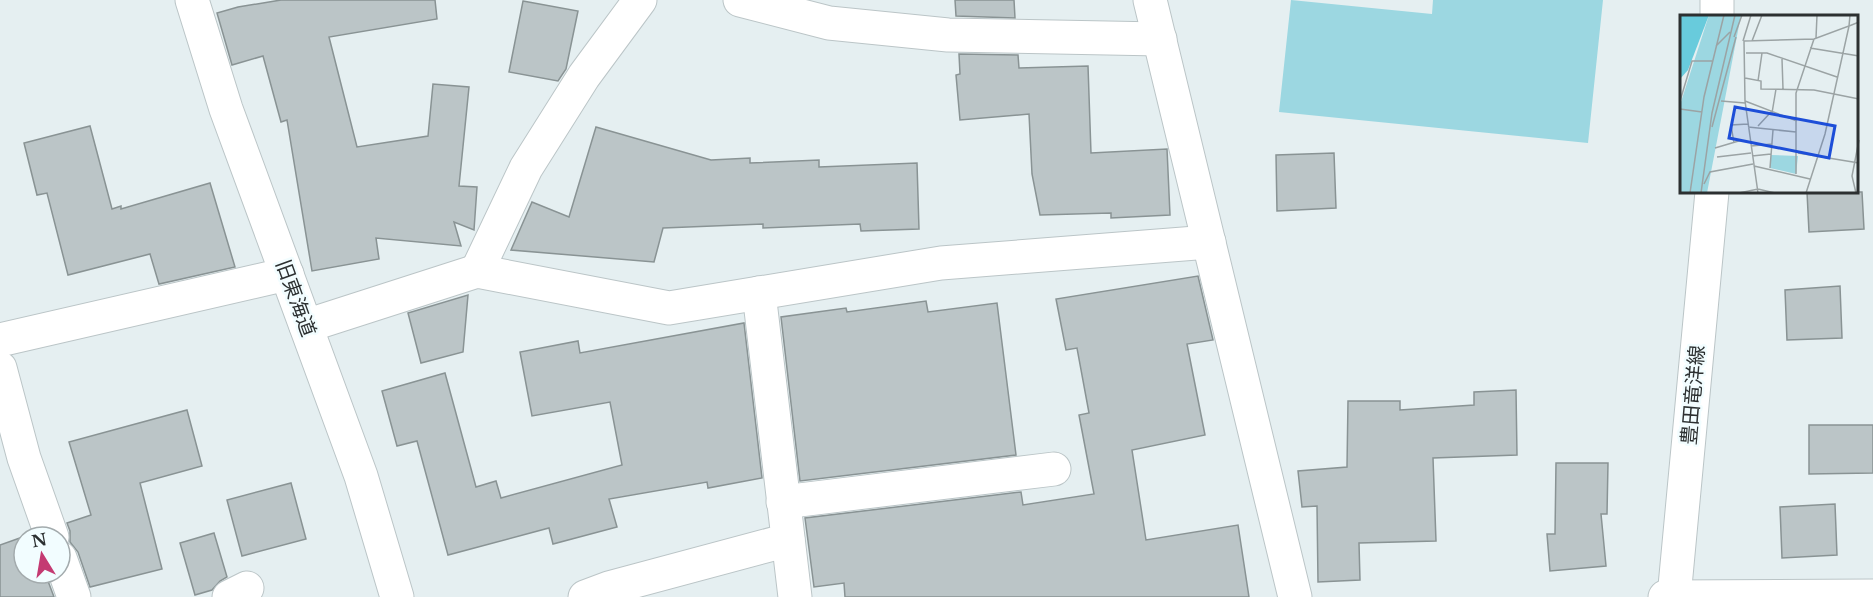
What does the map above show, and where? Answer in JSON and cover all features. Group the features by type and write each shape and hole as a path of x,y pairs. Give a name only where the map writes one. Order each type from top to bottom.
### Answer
{"street":[{"name":"旧東海道","path":"192,0 226,109 361,476 397,597"},
{"path":"477,271 526,168 584,76 640,0"},
{"path":"740,0 829,23 948,34 1160,39"},
{"path":"1150,0 1295,597"},
{"name":"豊田竜洋線","path":"1674,597 1712,194"},
{"path":"306,326 477,271 669,308 941,263 1209,242"},
{"path":"0,340 286,274"},
{"path":"759,293 795,597"},
{"path":"0,368 24,458 48,525"},
{"path":"783,502 1054,469"},
{"path":"585,597 609,588 788,540"},
{"path":"1665,597 1873,596"}],"shaded area":[{"path":"1291,0 1432,14 1433,0 1603,0 1588,143 1279,112"}],"building":[{"path":"281,0 435,0 437,19 329,37 357,147 428,136 433,84 469,87 459,186 477,187 474,230 454,222 461,246 376,238 379,259 312,271 287,120 281,122 263,56 232,65 217,13"},
{"path":"955,0 1014,0 1015,18 956,16"},
{"path":"523,1 578,11 566,69 558,81 509,72"},
{"path":"959,54 1018,55 1019,68 1088,66 1091,153 1167,149 1170,215 1111,218 1111,213 1040,215 1032,174 1029,114 960,120 956,75 960,74"},
{"path":"90,126 112,209 121,206 121,209 210,183 235,267 159,284 150,254 68,275 47,193 37,195 24,143"},
{"path":"596,127 711,160 750,158 750,163 819,160 819,167 917,163 919,229 861,231 860,224 763,228 763,224 663,228 654,262 511,250 532,202 569,217"},
{"path":"1334,153 1336,208 1277,211 1276,155"},
{"path":"1862,192 1864,229 1809,232 1807,194 1858,194"},
{"path":"1198,276 1213,340 1187,344 1205,435 1132,450 1146,540 1238,525 1249,597 845,597 844,583 814,587 805,518 1021,492 1023,505 1094,494 1079,415 1089,413 1077,348 1066,350 1056,299"},
{"path":"1840,286 1842,338 1787,340 1785,290"},
{"path":"468,295 463,352 421,363 408,313"},
{"path":"926,301 928,312 997,303 1016,455 800,481 781,317 846,308 847,312"},
{"path":"744,323 762,478 708,488 707,482 609,499 617,527 553,544 549,528 448,555 417,441 397,446 382,391 445,373 476,487 496,481 501,498 622,465 610,402 532,416 520,352 578,341 580,353"},
{"path":"1516,390 1517,455 1433,458 1436,541 1359,543 1360,580 1318,582 1317,506 1302,507 1298,471 1347,467 1348,401 1400,401 1400,410 1474,405 1474,392"},
{"path":"187,410 202,466 140,483 162,569 90,587 78,552 72,544 72,525 67,523 91,515 69,442"},
{"path":"1809,425 1873,425 1873,473 1809,474"},
{"path":"1556,463 1608,463 1607,514 1601,514 1606,566 1550,571 1547,534 1555,534"},
{"path":"291,483 306,539 242,556 227,500"},
{"path":"1835,504 1837,555 1782,558 1780,507"},
{"path":"214,533 227,577 212,590 195,595 180,543"},
{"path":"12,541 12,585 50,585 54,597 0,597 0,545"}]}
